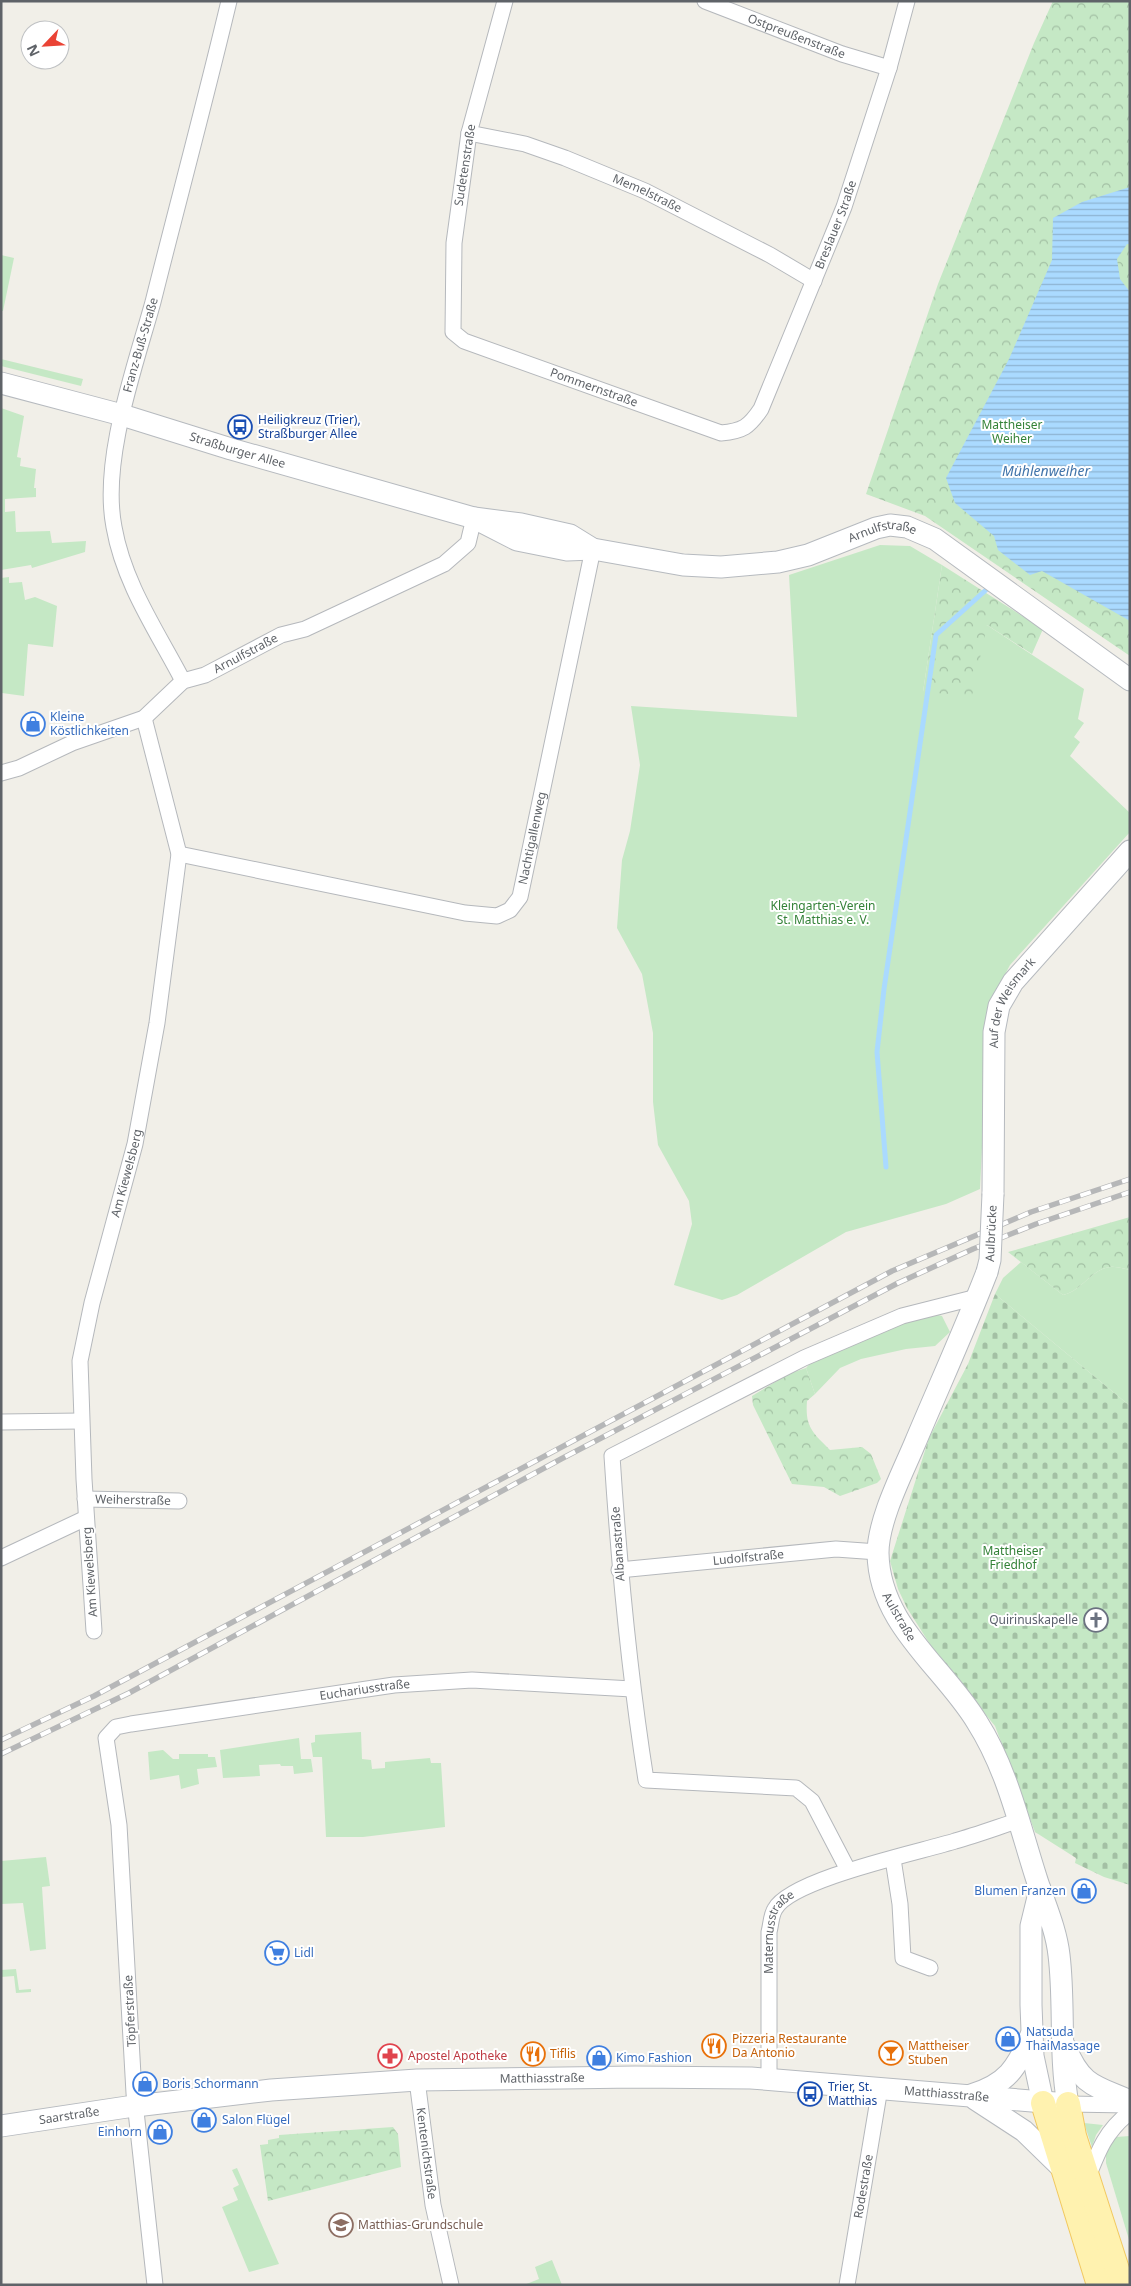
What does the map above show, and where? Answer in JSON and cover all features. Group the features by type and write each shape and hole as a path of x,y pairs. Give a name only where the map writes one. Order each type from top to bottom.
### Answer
{"main road":[{"path":"1043,2103 1099,2285"},
{"path":"1068,2104 1074,2136 1122,2285"}],"street":[{"name":"Franz-Buß-Straße","path":"183,681 138,600 121,558 114,526 111,494 122,415 229,1"},
{"name":"Sudetenstraße","path":"453,332 454,243 469,133 506,1"},
{"name":"Ostpreußenstraße","path":"705,1 842,54 889,68"},
{"name":"Breslauer Straße","path":"737,431 751,424 761,409 844,207 889,68 906,1"},
{"name":"Memelstraße","path":"469,133 526,144 645,191 770,255 814,281"},
{"name":"Pommernstraße","path":"453,332 464,342 721,434 737,431"},
{"name":"Straßburger Allee","path":"1,383 122,415 231,449 474,518"},
{"name":"Arnulfstraße","path":"1,773 19,768 72,743 144,718 183,681 204,675 281,635 304,629 444,564 468,543 474,518 521,524 570,535 593,549 683,565 743,566 778,562 808,555 876,528 890,525 907,527 936,539 1130,680"},
{"name":"Nachtigallenweg","path":"179,854 441,909 497,916 510,910 520,897 593,549"},
{"name":"Am Kiewelsberg","path":"94,1632 85,1500 80,1361 92,1303 135,1144 157,1023 179,854 144,718"},
{"name":"Auf der Weismark","path":"993,1194 994,1032 999,1006 1014,982 1130,851"},
{"name":"Aulbrücke","path":"987,1272 990,1260 993,1194"},
{"name":"Aulstraße","path":"987,1272 887,1507 878,1552 883,1588 903,1628 976,1719 995,1752 1020,1820 1040,1889 1056,1935 1061,1971 1062,2038 1068,2104"},
{"name":"Albanastraße","path":"848,1870 812,1801 796,1788 646,1780 632,1689 619,1570 612,1456 804,1358 902,1316 977,1297"},
{"path":"1,1422 81,1421"},
{"name":"Weiherstraße","path":"85,1500 179,1501"},
{"path":"1,1558 86,1518"},
{"name":"Ludolfstraße","path":"619,1570 836,1549 878,1552"},
{"name":"Euchariusstraße","path":"106,1738 116,1727 131,1724 394,1685 472,1680 632,1689"},
{"name":"Töpferstraße","path":"106,1738 119,1825 136,2107 155,2285"},
{"name":"Maternusstraße","path":"769,2079 769,1932 775,1909 784,1900 818,1881 848,1870 892,1859 1020,1820"},
{"path":"892,1859 900,1904 904,1958 930,1968"},
{"name":"Aulstraße","path":"1040,1889 1031,1926 1032,2033 1033,2056 1043,2103"},
{"path":"971,2096 988,2089 1011,2074 1020,2060 1032,2033"},
{"path":"1062,2038 1072,2064 1086,2080 1101,2091 1130,2103"},
{"name":"Matthiasstraße","path":"136,2107 271,2090 417,2080 635,2077 769,2079 1068,2104"},
{"name":"Kentenichstraße","path":"417,2080 433,2205 450,2285"},
{"name":"Rodestraße","path":"847,2285 880,2088"},
{"path":"971,2096 1024,2132 1063,2169"},
{"path":"1068,2104 1130,2103"},
{"name":"Saarstraße","path":"1,2126 136,2107"},
{"path":"1088,2177 1100,2145 1114,2124 1130,2112"}],"green space":[{"name":"Mattheiser Weiher","path":"1053,1 1130,1 1130,656 925,516 866,494 938,284 1034,43"},
{"path":"1,255 14,258 3,311 1,311"},
{"path":"1,359 83,379 81,386 1,366"},
{"path":"1,408 24,416 17,457 21,458 20,466 36,469 34,488 36,488 36,497 5,499 5,512 15,511 16,532 50,531 52,543 86,541 85,552 32,568 31,565 1,570"},
{"name":"Kleingarten-Verein St. Matthias e. V.","path":"880,545 910,546 942,565 923,692 987,625 1084,689 1078,719 1084,723 1074,737 1080,742 1070,756 1130,813 1130,832 1010,965 998,988 987,1044 980,1189 946,1204 846,1232 737,1295 722,1300 674,1285 692,1224 689,1201 658,1145 653,1102 653,1033 642,974 617,928 622,860 630,831 640,765 631,706 797,717 789,575"},
{"path":"942,565 1043,629 1032,654 987,625 972,696 923,692"},
{"path":"9,577 9,583 22,582 25,600 35,597 57,606 53,647 28,644 24,696 2,693 1,578"},
{"path":"1130,1217 1130,1270 1117,1267 1103,1269 1070,1293 1063,1295 1008,1252"},
{"path":"1021,1262 1063,1295 1070,1293 1103,1269 1117,1267 1130,1270 1130,1406 995,1294 1003,1278"},
{"name":"Mattheiser Friedhof","path":"995,1294 1130,1406 1130,1885 1104,1877 1075,1863 1076,1858 1035,1832 995,1726 938,1657 907,1608 898,1589 890,1561 929,1438 968,1364"},
{"path":"930,1313 942,1316 950,1332 935,1346 906,1349 861,1359 840,1368 815,1394 806,1368 815,1358 911,1317"},
{"path":"806,1368 815,1394 807,1401 807,1417 814,1433 830,1450 862,1447 871,1454 881,1479 877,1483 840,1496 824,1487 792,1484 753,1405 752,1396 788,1374"},
{"path":"361,1732 362,1759 371,1760 372,1769 385,1768 385,1762 430,1758 431,1763 441,1763 445,1827 363,1837 326,1837 322,1757 313,1757 311,1743 315,1742 315,1735"},
{"path":"299,1738 301,1759 311,1759 313,1772 294,1774 293,1766 281,1766 280,1764 259,1765 260,1776 223,1778 220,1750"},
{"path":"163,1750 173,1759 179,1759 179,1754 208,1754 208,1757 215,1757 217,1767 197,1769 199,1784 181,1789 179,1775 150,1780 148,1752"},
{"path":"46,1857 50,1886 42,1887 46,1949 30,1951 23,1903 1,1904 1,1861"},
{"path":"16,1969 19,1990 31,1989 31,1992 16,1993 14,1976 1,1977 1,1970"},
{"path":"1084,2123 1103,2125 1096,2135 1092,2147"},
{"path":"393,2127 398,2134 401,2167 268,2201 260,2145 268,2144 268,2140 279,2138 279,2135"},
{"path":"1130,2136 1130,2243 1106,2163 1106,2146 1116,2137"},
{"path":"237,2168 279,2264 249,2272 222,2207 238,2200 233,2188 239,2185 232,2170"},
{"path":"552,2260 562,2285 524,2285 539,2279 535,2267"}],"water":[{"name":"Mühlenweiher","path":"1130,187 1130,244 1127,244 1117,259 1120,279 1130,292 1130,621 1042,571 1030,575 998,550 994,536 955,503 946,478 1009,359 1052,260 1053,218 1082,202"}],"waterway":[{"path":"886,1167 877,1052 884,989 936,635 987,589"}],"railway":[{"path":"1,1740 94,1696 892,1271 1031,1212 1130,1179"},
{"path":"1,1754 129,1693 561,1459 898,1283 973,1249 1036,1224 1130,1192"}],"place":[{"name":"Heiligkreuz (Trier), Straßburger Allee","path":"240,427"},
{"name":"Kleine Köstlichkeiten","path":"33,724"},
{"name":"Quirinuskapelle","path":"1096,1620"},
{"name":"Blumen Franzen","path":"1084,1891"},
{"name":"Lidl","path":"277,1953"},
{"name":"Natsuda ThaiMassage","path":"1008,2039"},
{"name":"Pizzeria Restaurante Da Antonio","path":"714,2046"},
{"name":"Mattheiser Stuben","path":"891,2053"},
{"name":"Tiflis","path":"533,2054"},
{"name":"Apostel Apotheke","path":"390,2056"},
{"name":"Kimo Fashion","path":"599,2058"},
{"name":"Boris Schormann","path":"145,2084"},
{"name":"Trier, St. Matthias","path":"810,2094"},
{"name":"Salon Flügel","path":"204,2120"},
{"name":"Einhorn","path":"160,2132"},
{"name":"Matthias-Grundschule","path":"341,2225"}]}
